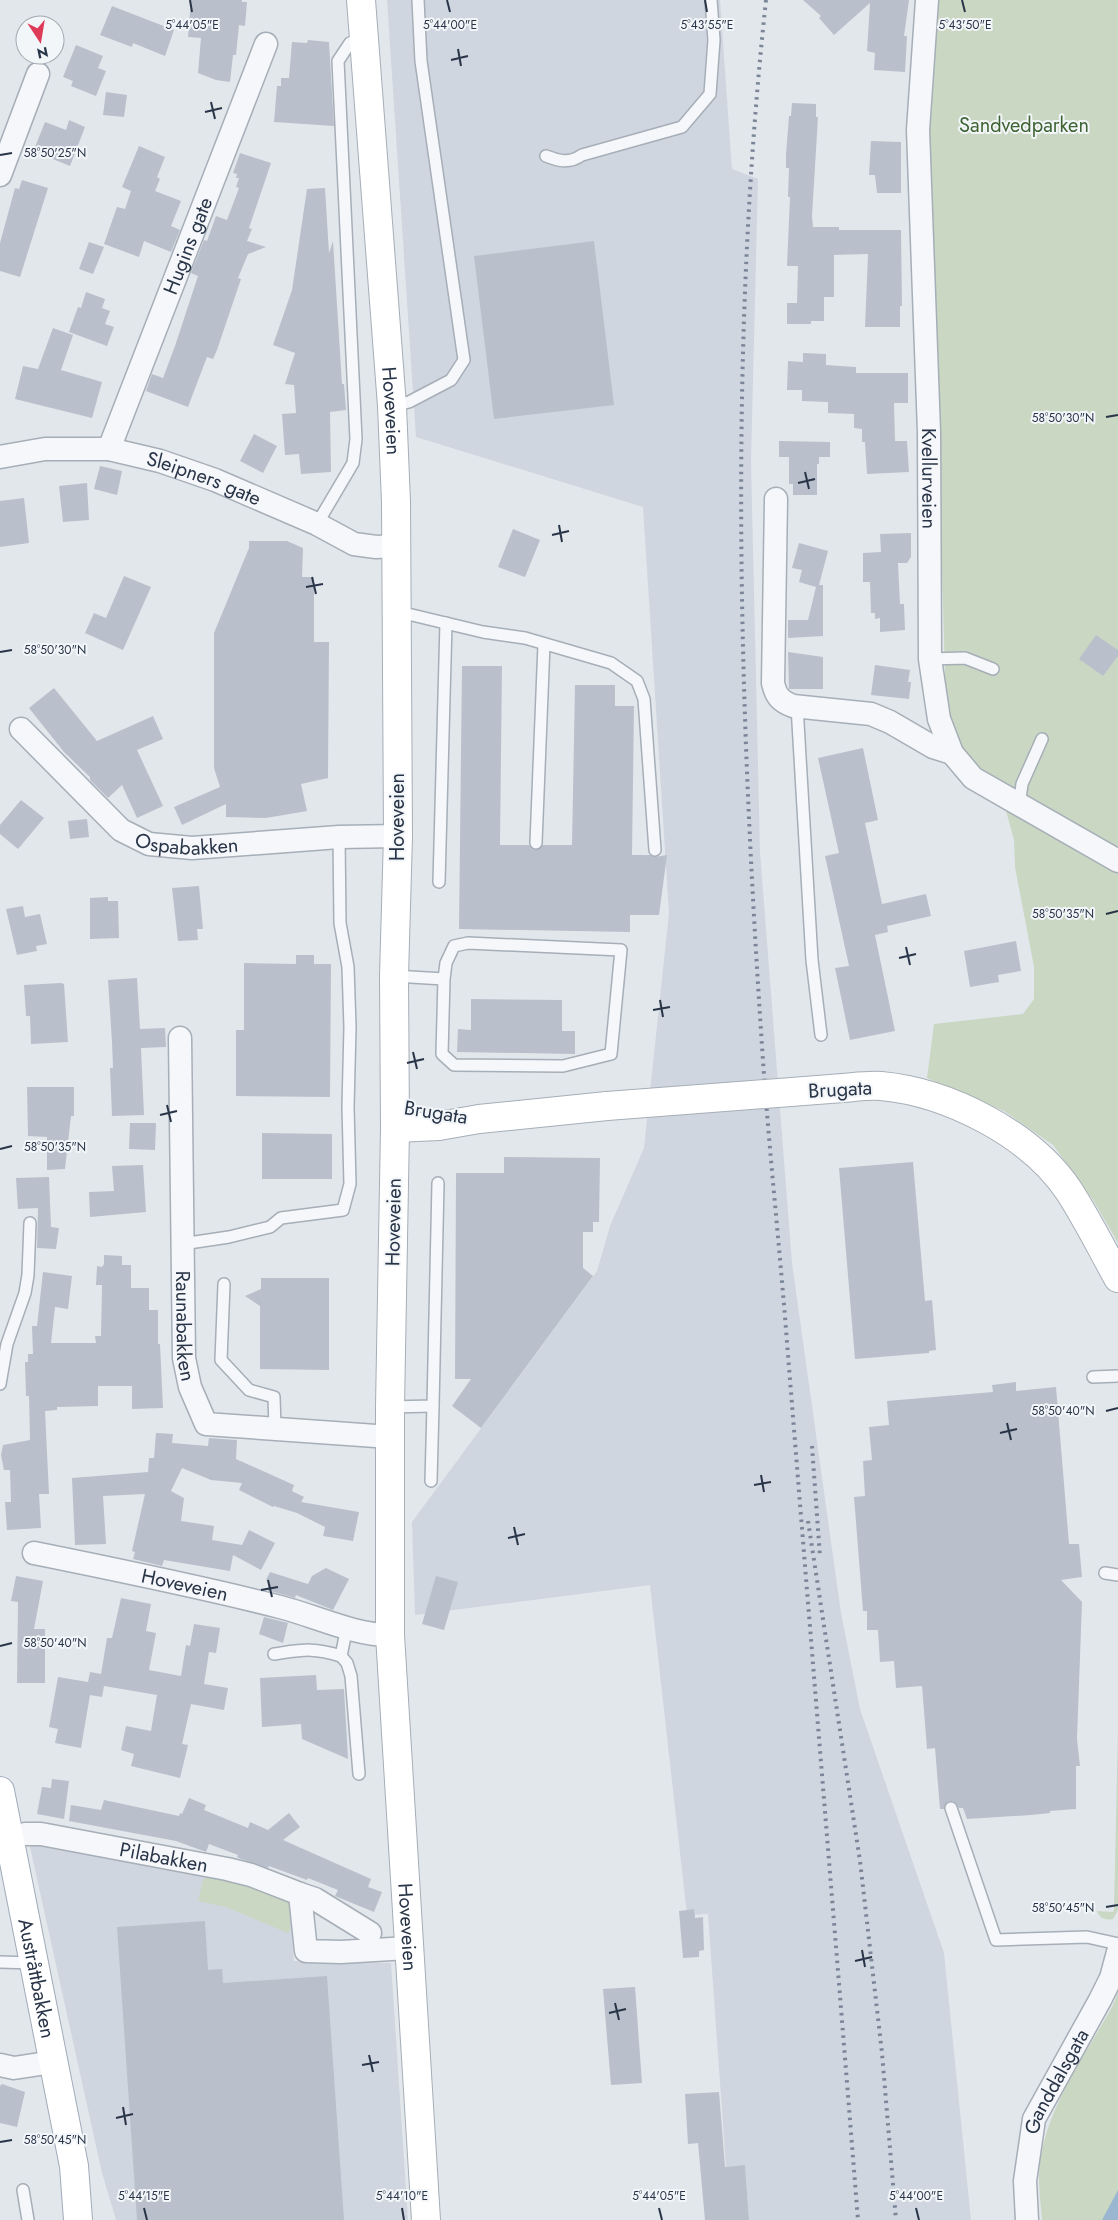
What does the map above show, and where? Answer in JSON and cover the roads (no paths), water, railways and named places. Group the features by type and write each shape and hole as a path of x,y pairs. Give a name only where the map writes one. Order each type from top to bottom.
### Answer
{"main road":[{"name":"Hoveveien","path":"361,0 392,406 397,546 398,836 394,976 390,1634 426,2220"},
{"name":"Brugata","path":"394,1117 439,1126 479,1119 607,1106 881,1086 927,1096 956,1105 1016,1138 1044,1161 1068,1190 1118,1278"},
{"name":"Austråttbakken","path":"0,1791 74,2166 78,2220"},
{"name":"Austråttbakken","path":"74,2166 96,2220"}],"street":[{"name":"Kvellurveien","path":"927,0 918,130 928,432 930,659 939,719 952,753 973,778 1118,861"},
{"name":"Hugins gate","path":"109,448 266,44"},
{"path":"0,175 38,74"},
{"name":"Sleipners gate","path":"0,457 45,449 109,448 160,460 215,480 317,524 354,544 376,547 397,546"},
{"path":"776,499 773,683 776,694 782,702 797,706 871,714 890,722 933,747 952,753"},
{"name":"Ospabakken","path":"21,729 121,830 149,844 192,848 339,837 398,836"},
{"name":"Raunabakken","path":"180,1038 184,1358 190,1387 206,1424 390,1437"},
{"name":"Hoveveien","path":"34,1553 196,1586 299,1611 376,1635 390,1634"},
{"name":"Pilabakken","path":"25,1834 41,1834 251,1875 315,1899 370,1933"},
{"path":"300,1894 306,1951 340,1952 408,1948"},
{"name":"Ganddalsgata","path":"1027,2220 1025,2181 1034,2119 1100,2000 1111,1978 1118,1952"},
{"path":"0,2065 14,2068 53,2062"}],"lane":[{"path":"392,406 409,402 451,380 464,360 421,62 418,0"},
{"path":"546,156 557,162 577,159 582,155 682,127 710,94 714,40 711,0"},
{"path":"317,524 354,463 356,439 338,61 350,43 364,38"},
{"path":"397,614 412,615 544,644 611,663 637,681 644,699 655,850"},
{"path":"439,882 446,623"},
{"path":"536,843 544,644"},
{"path":"930,659 965,658 993,669"},
{"path":"797,706 809,926 821,1035"},
{"path":"1019,806 1022,784 1042,738"},
{"path":"182,1244 221,1239 270,1227 281,1218 344,1210 350,1184 348,1107 350,1026 348,967 340,923 339,837"},
{"path":"468,943 621,950 611,1054 563,1066 454,1066 442,1054 444,979 446,963 454,946 468,943"},
{"path":"394,976 444,979"},
{"path":"432,1480 438,1183"},
{"path":"0,1384 7,1344 28,1275 30,1223"},
{"path":"224,1284 221,1360 250,1390 274,1397 275,1428"},
{"path":"1093,1377 1118,1376"},
{"path":"390,1407 433,1406"},
{"path":"1105,1573 1118,1575"},
{"path":"341,1656 347,1627"},
{"path":"274,1654 304,1649 319,1649 341,1656 347,1663 351,1676 359,1774"},
{"path":"952,1808 996,1940 1087,1937 1118,1944"},
{"path":"0,1962 34,1963"},
{"path":"23,2190 28,2220"}],"water":[{"path":"1118,2190 1118,2220 1102,2220"}],"railway":[{"path":"766,0 754,132 746,265 742,397 741,530 748,796 765,1093 785,1317 858,2220"},
{"path":"812,1446 820,1557"},
{"path":"808,1521 860,1861 882,2053 896,2220"}],"park label":[{"name":"Sandvedparken","path":"1024,125"}]}
